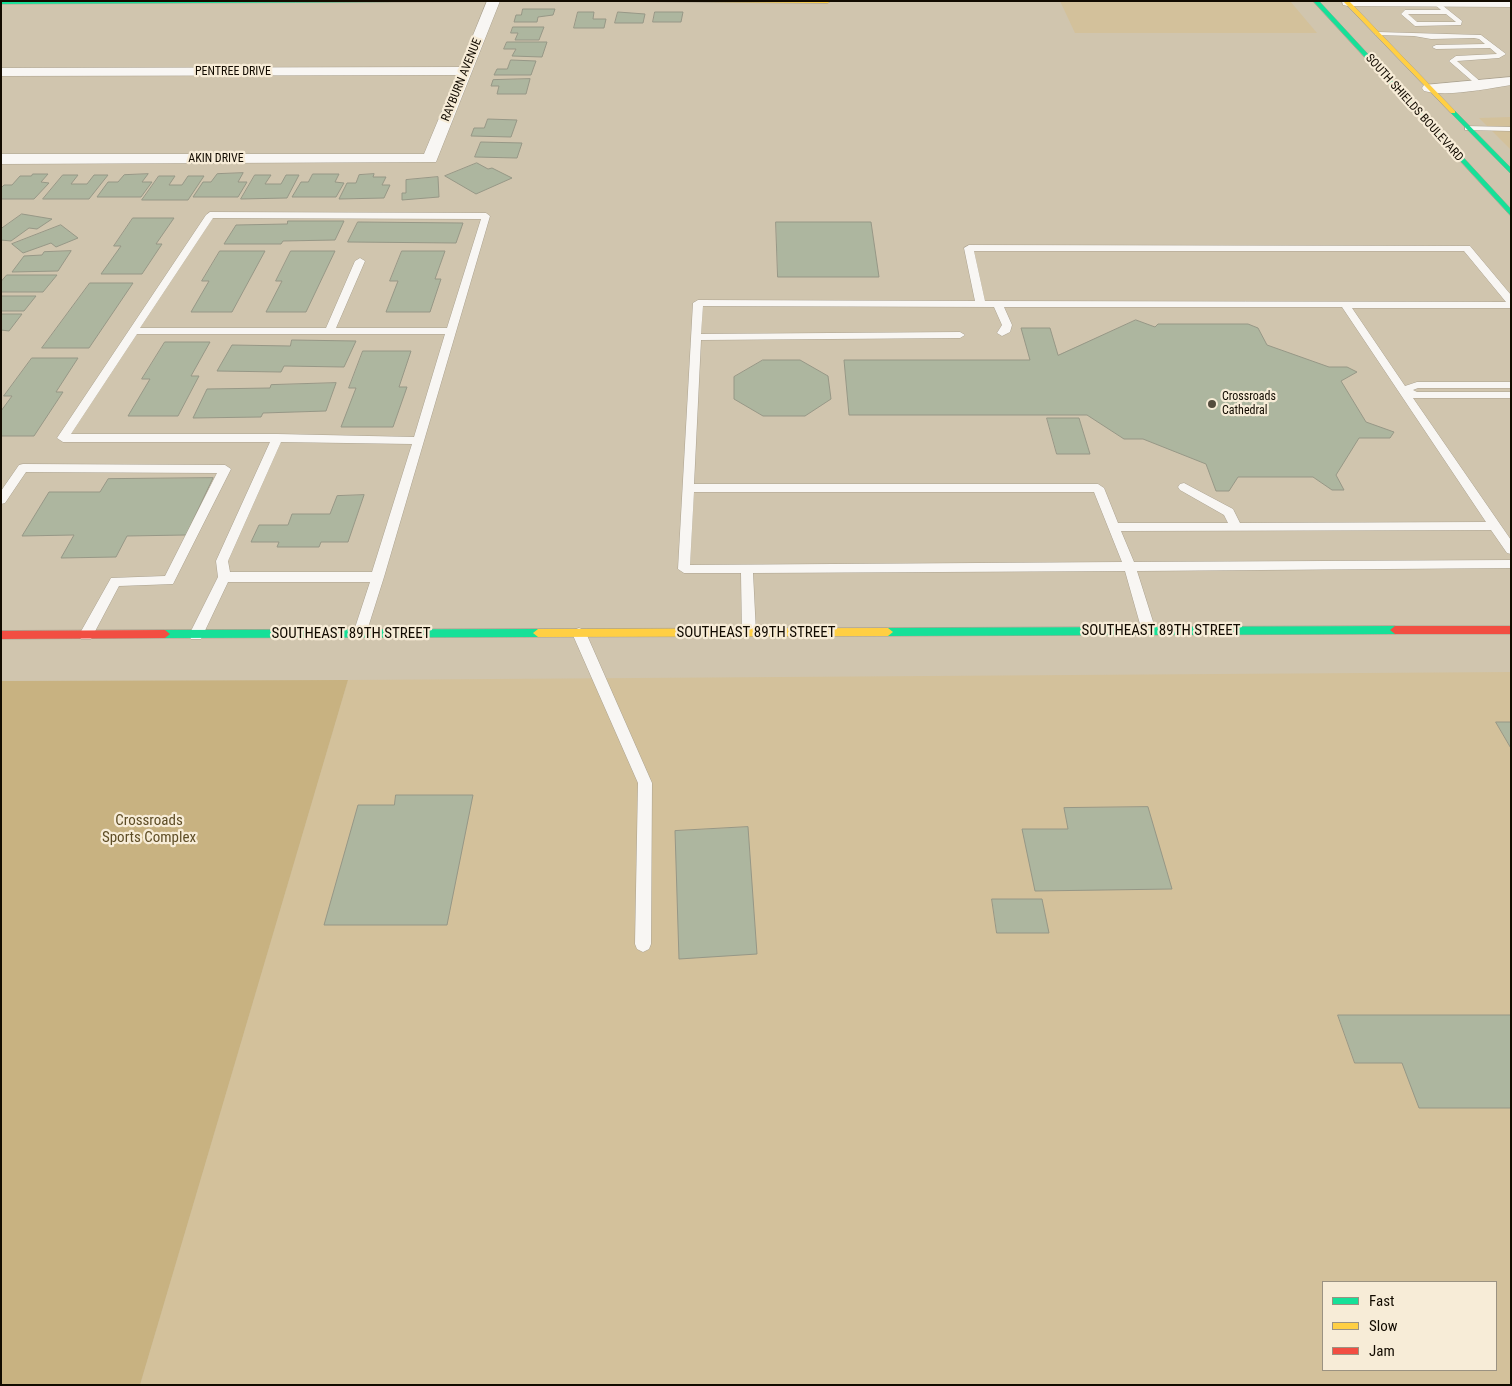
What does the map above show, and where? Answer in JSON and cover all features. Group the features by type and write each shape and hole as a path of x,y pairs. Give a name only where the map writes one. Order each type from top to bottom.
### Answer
{"main road":[{"path":"1,2 828,1"},
{"name":"SOUTH SHIELDS BOULEVARD","path":"1316,1 1511,214"},
{"name":"SOUTH SHIELDS BOULEVARD","path":"1347,2 1511,172"},
{"path":"1338,25 1369,25"},
{"name":"SOUTHEAST 89TH STREET","path":"1,635 1511,630"}],"street":[{"name":"RAYBURN AVENUE","path":"430,158 494,2"},
{"path":"1347,2 1511,3"},
{"name":"PENTREE DRIVE","path":"1,72 466,71"},
{"path":"1429,88 1511,81"},
{"name":"AKIN DRIVE","path":"1,159 430,158"}],"lane":[{"path":"1436,3 1460,22 1459,24 1415,24 1404,14 1405,12 1447,12"},
{"path":"1378,34 1414,34 1431,37 1474,36 1481,38 1502,54 1499,56 1456,58 1453,61 1479,85"},
{"path":"1436,47 1492,46"},
{"path":"1468,128 1511,129"},
{"path":"1498,159 1511,159"},
{"path":"360,634 419,441 486,216 210,215 63,438 277,438 419,441"},
{"path":"981,304 969,248 1467,248 1511,303"},
{"path":"330,331 360,260"},
{"path":"1511,303 1345,305 698,303 684,569 1511,564"},
{"path":"998,304 1007,324 1006,330 1002,332"},
{"path":"1345,305 1511,550"},
{"path":"134,331 452,331"},
{"path":"697,337 960,335"},
{"path":"1403,390 1417,385 1511,385"},
{"path":"1403,390 1416,395 1511,395"},
{"path":"196,635 224,577 222,561 277,438"},
{"path":"1,500 23,468 225,468 169,582 115,582 86,635"},
{"path":"1184,487 1229,512 1236,527"},
{"path":"688,488 1098,488 1130,567 1149,631"},
{"path":"1114,527 1495,526"},
{"path":"747,569 749,633"},
{"path":"224,577 378,577"},
{"path":"579,634 645,782 642,944"}],"shaded area":[{"path":"1060,1 1290,1 1317,33 1075,33"},
{"path":"1511,117 1511,150 1479,118"},
{"path":"1511,672 1511,1385 140,1385 348,680"}],"green space":[{"name":"Crossroads Sports Complex","path":"348,680 140,1385 1,1385 1,681"}],"building":[{"path":"523,9 555,9 553,15 538,17 537,22 514,22 516,15 521,15"},
{"path":"578,12 594,12 593,19 606,19 604,28 574,28"},
{"path":"618,12 645,14 643,23 615,23"},
{"path":"655,12 683,12 681,22 653,22"},
{"path":"513,27 544,27 539,40 515,40 518,33 511,33"},
{"path":"507,42 547,42 542,57 512,56 516,49 504,49"},
{"path":"511,60 536,61 531,75 494,75 497,69 507,69"},
{"path":"530,79 526,94 497,94 499,86 491,86 493,80"},
{"path":"488,119 517,120 511,137 471,136 474,128 484,128"},
{"path":"481,142 522,143 517,158 475,157"},
{"path":"477,163 512,178 476,194 445,176"},
{"path":"243,173 238,182 247,182 238,197 193,197 203,182 211,182 217,174"},
{"path":"33,174 48,174 41,182 49,183 34,199 1,199 1,188 4,185 12,185 20,176 31,176"},
{"path":"148,174 142,182 152,182 141,197 97,197 108,182 118,182 124,175"},
{"path":"313,174 339,174 335,182 344,183 336,197 292,197 301,182 308,182"},
{"path":"374,174 373,177 386,177 382,185 390,185 384,198 339,199 347,183 356,183 359,175"},
{"path":"63,175 78,175 71,184 87,184 94,175 108,175 89,199 43,199"},
{"path":"255,175 271,175 265,184 281,184 286,175 299,175 287,198 241,199"},
{"path":"159,176 175,176 169,185 182,185 188,176 204,176 188,200 142,200"},
{"path":"438,177 439,197 402,200 402,193 406,193 406,180"},
{"path":"22,214 52,219 37,229 29,228 11,241 1,240 1,229"},
{"path":"133,218 174,218 156,244 162,244 142,274 101,274 121,246 114,246"},
{"path":"288,221 344,221 335,240 283,241 281,244 224,244 236,225 287,224"},
{"path":"358,222 463,223 456,243 348,242"},
{"path":"776,222 871,222 879,277 778,277"},
{"path":"61,225 78,238 56,247 51,243 23,253 12,244"},
{"path":"71,251 58,271 12,272 24,256 42,255 44,252"},
{"path":"220,251 265,251 232,312 191,312 209,281 202,281"},
{"path":"291,251 335,251 306,312 266,312 282,281 276,281"},
{"path":"402,251 445,251 435,279 441,279 430,312 386,312 398,281 390,281"},
{"path":"7,275 57,275 43,292 1,292 1,282"},
{"path":"90,283 133,283 89,348 42,348"},
{"path":"1,296 36,296 24,311 1,311"},
{"path":"1,314 22,314 9,331 1,330"},
{"path":"1136,320 1155,327 1158,324 1248,324 1258,328 1267,345 1329,367 1347,367 1357,372 1341,381 1366,422 1394,432 1390,438 1359,438 1336,475 1344,490 1332,490 1313,477 1238,477 1229,491 1216,491 1206,464 1143,439 1124,439 1087,415 849,415 844,360 1030,360 1021,328 1050,328 1058,355"},
{"path":"292,340 356,341 344,367 284,366 281,372 217,371 232,345 290,346"},
{"path":"165,342 210,342 191,376 199,376 178,416 128,416 150,379 142,379"},
{"path":"363,351 411,351 399,387 407,387 393,427 341,427 356,388 349,388"},
{"path":"32,358 78,358 56,392 63,392 34,436 1,436 1,411 12,396 4,396"},
{"path":"763,360 800,360 828,376 831,399 805,416 763,416 734,399 734,377"},
{"path":"336,383 326,411 263,413 261,417 193,418 207,389 270,388 271,385"},
{"path":"1047,418 1079,418 1090,454 1057,454"},
{"path":"213,478 186,535 127,536 116,557 61,558 74,535 22,536 49,492 100,492 108,479"},
{"path":"364,495 348,542 321,542 319,547 277,547 279,542 251,542 259,525 288,525 292,514 330,514 337,496"},
{"path":"1496,722 1511,722 1511,748"},
{"path":"396,795 473,795 447,925 324,925 358,805 394,805"},
{"path":"1148,807 1172,889 1035,891 1022,829 1068,829 1064,808"},
{"path":"748,827 757,954 679,959 675,831"},
{"path":"992,899 1042,899 1049,933 997,933"},
{"path":"1338,1015 1511,1015 1511,1108 1419,1108 1402,1063 1355,1063"}],"traffic: fast":[{"path":"1,2 588,1"},
{"path":"1316,1 1511,214"},
{"path":"1453,112 1511,172"},
{"path":"888,632 1395,630"},
{"path":"165,634 538,633"}],"traffic: slow":[{"path":"588,1 828,1"},
{"path":"1346,1 1453,112"},
{"path":"538,633 888,632"}],"traffic: jam":[{"path":"1395,630 1511,630"},
{"path":"1,635 165,634"}],"place":[{"name":"Crossroads Cathedral","path":"1212,404"}]}
